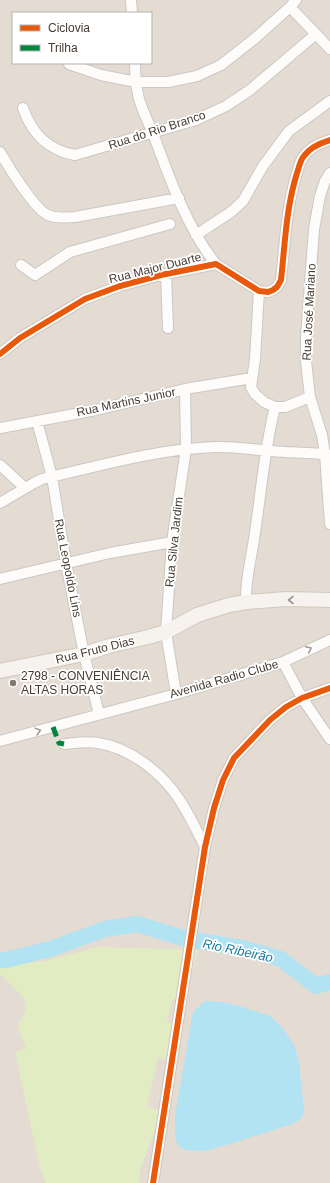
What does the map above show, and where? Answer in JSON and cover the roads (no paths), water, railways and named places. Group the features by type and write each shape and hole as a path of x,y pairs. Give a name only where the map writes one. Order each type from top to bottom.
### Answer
{"street":[{"path":"131,0 132,12"},
{"path":"69,64 101,75 136,82 168,82 197,76 221,65 253,40 293,3 316,34 330,49"},
{"name":"Rua do Rio Branco","path":"23,108 34,131 47,143 62,152 75,155 196,120 226,106 250,90 316,34"},
{"path":"135,64 139,99 165,166 196,235 206,252 216,264"},
{"name":"Rua Major Duarte","path":"196,235 231,212 242,201 266,161 289,131 330,101"},
{"path":"310,397 285,407 275,407 264,402 255,394 251,386 259,291 268,292 273,290 277,287 281,280 292,189 303,156 311,148 321,142 330,140"},
{"path":"0,152 10,170 41,211 48,216 60,218 75,217 179,198"},
{"name":"Rua José Mariano","path":"330,173 325,181 320,196 314,229 306,336 306,361 310,397 328,455 330,524"},
{"path":"21,266 35,275 70,252 170,224"},
{"name":"Rua Major Duarte","path":"0,354 20,338 85,299 120,286 166,274 216,264 259,291"},
{"path":"166,274 168,328"},
{"name":"Rua Martins Junior","path":"0,428 96,410 185,390 252,378"},
{"name":"Rua Silva Jardim","path":"176,694 166,632 172,542 186,449 185,390"},
{"path":"246,602 246,585 254,541 266,451 275,407"},
{"name":"Rua Leopoldo Lins","path":"37,421 52,477 66,563 84,654 99,714"},
{"path":"0,503 38,481 106,463 186,449 239,447 266,451 328,455"},
{"path":"0,465 24,488"},
{"path":"0,579 110,553 172,542"},
{"name":"Rua Fruto Dias","path":"0,671 84,654 109,646 148,638 166,632 196,615 214,609 246,602 330,600"},
{"name":"Avenida Radio Clube","path":"0,741 176,694 283,662 330,640"},
{"path":"283,662 302,698 330,739"},
{"path":"153,1183 205,847 214,808 223,780 234,758 270,720 286,707 302,698 330,688"},
{"path":"64,744 97,743 120,749 136,757 169,786 180,799 205,847"}],"water":[{"path":"205,1001 222,1002 270,1016 283,1028 295,1047 299,1062 304,1112 300,1120 292,1124 205,1151 184,1150 178,1145 175,1137 175,1116 193,1012"}],"waterway":[{"name":"Rio Ribeirão","path":"0,960 6,960 50,949 105,929 137,924 183,938 242,948 281,959 316,986 330,982"}],"place":[{"name":"2798 - CONVENIÊNCIA ALTAS HORAS","path":"13,683"}]}
